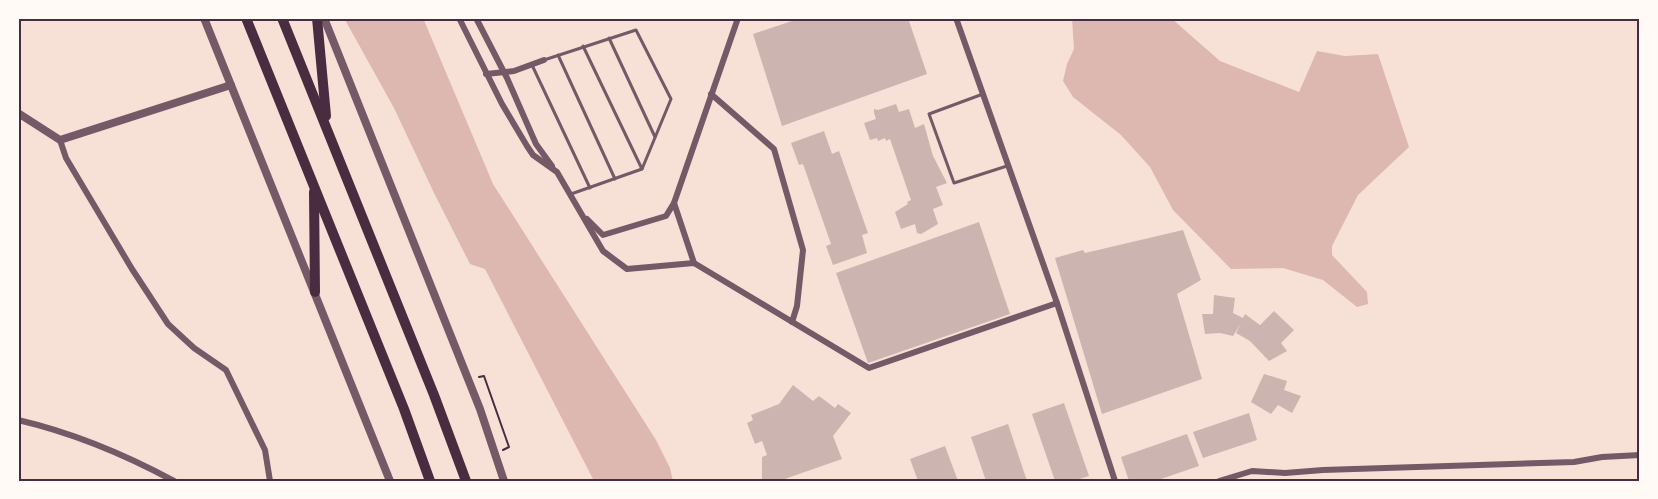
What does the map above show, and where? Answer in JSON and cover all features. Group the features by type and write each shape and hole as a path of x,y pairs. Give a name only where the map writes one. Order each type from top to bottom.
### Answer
{"highway":[{"path":"246,18 404,409 430,481"},
{"path":"282,18 430,384 466,481"},
{"path":"317,18 327,128"},
{"path":"314,186 315,292"}],"street":[{"path":"204,18 390,481"},
{"path":"324,18 468,380 504,481"},
{"path":"459,18 486,74 527,146 533,155 557,172"},
{"path":"476,18 504,72 536,144 571,194 603,251 627,269 694,263 869,368 1057,303"},
{"path":"580,212 603,235 666,216 674,203 738,18"},
{"path":"956,18 1057,303 1115,481"},
{"path":"486,74 504,72 544,60"},
{"path":"60,140 231,85"},
{"path":"711,94 774,149 803,250 797,306 792,322"},
{"path":"18,113 60,140 66,158 132,269 168,324 194,348 226,370 265,450 270,481"},
{"path":"674,203 694,263"},
{"path":"18,420 52,428 132,458 174,481"},
{"path":"1219,481 1252,471 1285,474 1323,470 1574,462 1602,457 1640,455"},
{"path":"1252,471 1255,481"}],"lane":[{"path":"544,60 636,30 671,99 642,169 571,194"},
{"path":"609,38 655,136"},
{"path":"583,46 642,169"},
{"path":"558,55 615,179"},
{"path":"532,65 590,188"},
{"path":"983,93 928,114 954,183 1009,166"}],"path":[{"path":"468,380 484,376 509,447 494,452"}],"shaded area":[{"path":"344,18 423,18 493,184 656,440 670,468 673,481 594,481 485,269 470,264 394,108"},
{"path":"1072,18 1171,18 1220,61 1299,92 1317,51 1345,56 1378,54 1409,147 1358,195 1332,246 1332,255 1367,292 1368,304 1357,307 1323,280 1283,268 1231,269 1173,210 1150,167 1121,135 1073,97 1063,81 1074,49"}],"building":[{"path":"801,18 908,18 927,74 782,126 753,34"},
{"path":"896,104 899,112 909,109 915,128 924,124 933,156 947,183 936,187 943,205 933,209 938,224 921,234 917,233 915,224 901,229 895,212 911,200 890,139 870,140 864,123 876,119 874,109 878,110"},
{"path":"824,131 832,154 839,151 868,233 862,235 867,253 833,265 826,246 831,244 803,164 799,165 791,143"},
{"path":"979,222 1010,314 868,363 836,273"},
{"path":"1183,230 1201,280 1177,294 1202,379 1102,414 1055,258 1083,250 1085,253"},
{"path":"1214,295 1235,298 1233,313 1243,318 1245,314 1260,325 1274,311 1294,330 1281,343 1287,351 1269,361 1250,341 1236,333 1241,323 1233,336 1220,333 1205,334 1202,314 1213,314"},
{"path":"1264,374 1287,381 1284,390 1301,396 1292,413 1278,405 1271,414 1251,402"},
{"path":"793,385 813,401 819,396 835,408 838,404 851,413 833,436 842,459 779,481 762,481 762,457 767,455 762,441 755,444 747,423 753,420 751,415 779,404"},
{"path":"1064,403 1089,476 1073,481 1055,481 1032,414"},
{"path":"1249,413 1257,440 1203,458 1193,432"},
{"path":"1008,424 1027,481 986,481 971,437"},
{"path":"1187,434 1199,466 1155,481 1129,481 1121,457"},
{"path":"945,446 958,481 918,481 910,459"}]}
